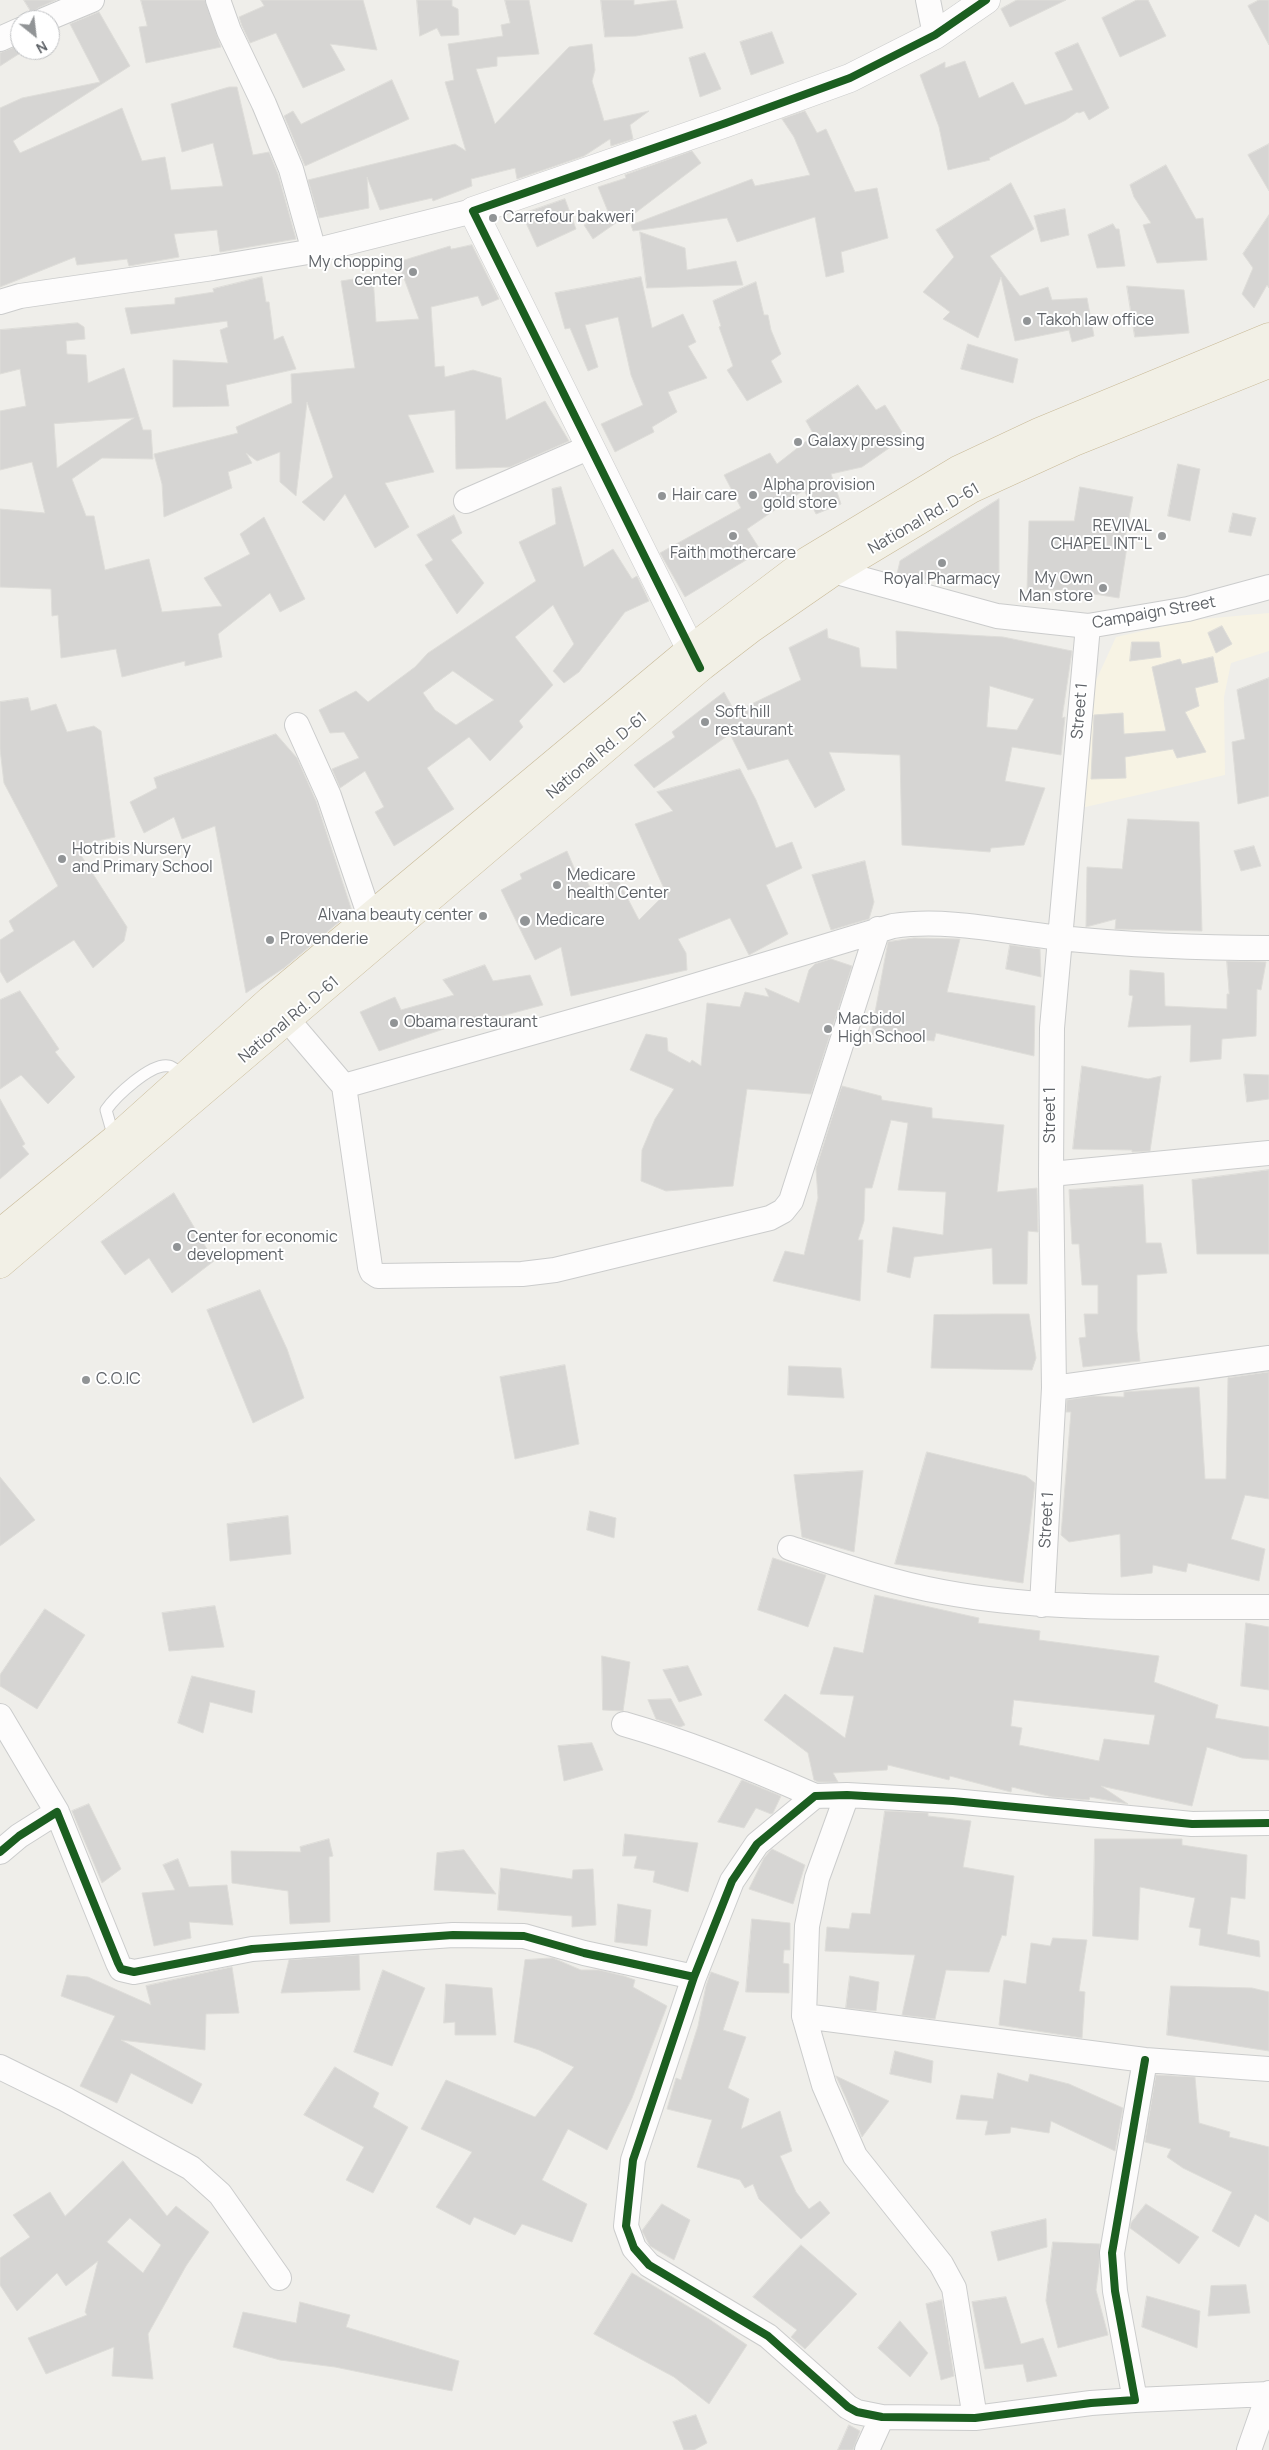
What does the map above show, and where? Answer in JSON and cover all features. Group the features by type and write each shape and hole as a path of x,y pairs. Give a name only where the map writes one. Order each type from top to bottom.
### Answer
{"highway":[{"name":"National Rd. D-61","path":"0,1264 288,1021 807,562 958,470 1040,432 1269,337"},
{"name":"National Rd. D-61","path":"0,1233 114,1140 270,1000 370,917 696,659 752,628 833,572 971,489 1074,442 1269,364"}],"street":[{"path":"60,13 92,0"},
{"path":"218,0 229,31 264,104 291,169 314,250"},
{"path":"928,0 935,35"},
{"path":"0,302 20,296 214,268 314,250 473,212 833,84 935,35 986,0"},
{"path":"473,212 696,659"},
{"path":"466,501 590,447"},
{"name":"Campaign Street","path":"807,562 833,572 997,616 1088,626 1188,609 1269,588"},
{"name":"Street 1","path":"1042,1605 1054,1388 1051,1174 1052,1028 1088,626"},
{"path":"297,725 325,787 370,917"},
{"path":"344,1086 651,999 878,929 916,922 998,929 1060,938 1208,948 1269,948"},
{"path":"270,1000 344,1086 372,1272 378,1276 522,1274 555,1270 770,1218 783,1211 791,1202 878,929"},
{"path":"1051,1174 1269,1153"},
{"path":"1054,1388 1269,1358"},
{"path":"790,1548 883,1578 943,1592 1042,1605 1269,1606"},
{"path":"0,1716 57,1812 121,1969 134,1972 252,1949 453,1935 524,1936 584,1953 694,1977"},
{"path":"624,1724 674,1739 738,1762 815,1796 847,1795 953,1801 1192,1824 1269,1823"},
{"path":"847,1795 818,1878 807,1926 804,2016 824,2084 855,2156 942,2264 954,2288 975,2418"},
{"path":"815,1796 757,1844 732,1881 694,1977 633,2160 626,2226 634,2248 649,2265 768,2336 848,2407 857,2412 882,2417 975,2418 1091,2403 1269,2394 1249,2450"},
{"path":"0,1852 19,1836 57,1812"},
{"path":"804,2016 1145,2060 1269,2068"},
{"path":"1135,2400 1115,2291 1112,2253 1145,2060"},
{"path":"0,2067 66,2099 191,2168 220,2194 279,2278"},
{"path":"867,2450 882,2417"}],"shaded area":[{"path":"1269,613 1269,651 1231,663 1224,697 1225,775 1081,808 1088,698 1116,637 1192,620"}],"building":[{"path":"24,0 56,0 36,10 30,10"},
{"path":"141,0 205,0 221,47 146,63 139,27 147,26"},
{"path":"261,0 363,0 377,50 330,44 345,70 303,88 276,33 250,43 239,17 264,6"},
{"path":"417,0 452,0 452,6 458,9 459,35 441,36 437,28 420,36"},
{"path":"505,0 529,0 539,54 497,57 497,66 476,69 495,124 569,47 592,44 595,70 592,81 604,121 649,111 630,125 633,139 611,146 610,139 584,156 517,179 515,168 471,179 472,186 433,201 432,198 380,210 367,177 369,208 319,218 308,180 455,144 466,151 445,82 454,80 448,44 503,36 501,25 510,23"},
{"path":"601,0 634,0 634,5 676,0 683,28 636,36 605,37"},
{"path":"1017,0 1066,0 1010,27 1001,9"},
{"path":"1137,0 1148,0 1166,36 1120,57 1102,18"},
{"path":"1259,0 1269,0 1269,45 1248,6"},
{"path":"99,12 130,66 13,141 20,153 122,108 142,161 165,157 171,190 223,186 213,143 182,152 171,104 229,87 237,87 253,155 269,152 278,174 296,239 220,252 217,230 174,234 179,257 129,266 127,259 77,265 75,257 0,287 0,108 22,98 100,82 70,24"},
{"path":"772,32 784,63 751,75 740,42"},
{"path":"1078,43 1109,108 1089,120 1084,111 1077,112 1066,120 989,158 990,160 948,170 939,127 920,75 945,62 945,68 965,61 979,98 1013,82 1025,105 1073,90 1055,53"},
{"path":"10,49 10,60 0,66 0,53"},
{"path":"705,53 721,89 700,97 689,58"},
{"path":"392,80 409,119 305,166 284,116 293,111 301,124"},
{"path":"805,111 817,133 826,129 855,192 877,188 888,238 841,252 844,272 826,277 815,217 737,242 727,218 633,231 631,225 752,179 755,186 810,175 794,137 782,119"},
{"path":"1269,144 1269,191 1248,155"},
{"path":"692,151 701,163 630,217 630,213 593,239 584,225 609,214 598,187 626,178 625,175"},
{"path":"1166,165 1196,219 1203,218 1207,260 1157,263 1143,225 1151,223 1134,197 1130,185"},
{"path":"1011,183 1034,229 990,256 1020,296 1048,287 1052,300 1087,298 1094,336 1072,342 1069,330 1015,341 1001,277 978,338 943,319 950,312 923,292 954,257 936,230"},
{"path":"565,199 576,229 537,247 522,214"},
{"path":"1065,209 1069,235 1041,242 1034,216"},
{"path":"1269,215 1269,288 1267,285 1254,308 1242,294 1253,268 1243,254"},
{"path":"1113,224 1116,229 1119,229 1125,266 1097,268 1088,235"},
{"path":"640,232 685,248 687,270 736,261 743,285 647,288"},
{"path":"472,245 499,299 482,306 478,296 431,307 435,367 444,366 445,377 473,370 501,378 506,420 545,401 569,441 510,467 456,469 455,410 408,415 434,472 385,483 409,527 375,548 345,494 324,521 302,502 333,477 307,402 296,496 280,482 280,452 257,461 246,453 252,463 228,472 232,488 164,517 162,484 154,454 238,433 236,427 292,403 291,374 355,368 341,281 373,276 376,322 419,319 398,262 450,246 451,249"},
{"path":"262,277 266,302 269,302 274,340 283,336 296,369 226,385 229,406 173,407 173,360 228,363 220,330 228,327 227,321 131,334 125,308 175,304 175,298 214,292 213,289"},
{"path":"641,277 652,328 683,314 696,342 688,346 707,378 668,392 677,412 652,427 654,432 615,452 601,424 643,405 631,375 618,317 585,325 598,367 588,371 570,328 565,329 555,293"},
{"path":"756,282 764,315 768,315 771,330 781,354 771,361 782,382 747,401 727,370 733,366 719,327 721,326 713,301"},
{"path":"1127,286 1184,290 1189,333 1135,337"},
{"path":"78,323 84,327 85,339 66,341 67,354 86,355 88,383 124,368 143,430 151,430 153,459 102,458 72,479 86,516 94,516 105,570 149,559 162,612 222,606 204,578 250,554 240,534 264,517 305,599 280,612 270,593 218,634 222,657 185,666 185,661 122,677 116,649 61,658 58,615 52,616 51,589 0,587 0,509 45,513 32,462 0,470 0,411 26,406 20,369 0,374 0,330","holes":["134,418 57,468 54,424"]},
{"path":"968,344 1018,359 1013,383 961,369"},
{"path":"858,385 876,410 885,405 905,437 862,467 831,474 841,504 816,514 804,490 747,529 761,551 685,597 660,553 741,508 724,475 770,453 777,464 814,435 806,421"},
{"path":"1178,464 1200,469 1190,521 1168,516"},
{"path":"561,487 584,567 613,549 632,579 637,576 649,601 625,612 579,672 564,683 553,671 574,644 553,605 515,637 553,685 519,721 523,727 490,761 469,737 427,768 454,809 394,846 375,812 384,807 365,771 340,788 332,769 359,758 344,732 330,733 319,710 356,691 368,702 415,667 428,653 536,581 519,542 556,524 552,489","holes":["453,671 494,700 456,725 435,710 423,693"]},
{"path":"1080,487 1133,497 1125,539 1128,540 1119,598 1069,590 1027,590 1029,521 1074,521"},
{"path":"999,499 999,581 916,579 897,574 900,561"},
{"path":"1233,513 1256,518 1251,536 1229,532"},
{"path":"454,515 462,533 451,540 484,583 457,614 425,565 433,560 417,535"},
{"path":"1222,626 1232,644 1216,653 1208,633"},
{"path":"827,629 828,638 859,648 861,667 897,669 896,631 1003,637 1072,651 1062,718 1065,717 1061,755 1012,747 1005,781 1045,788 1024,845 991,848 990,852 902,845 900,755 829,752 845,790 815,808 788,759 748,770 730,734 654,788 634,765 675,737 672,732 724,692 735,712 801,680 789,648","holes":["990,686 1034,699 1017,730 987,727"]},
{"path":"1132,642 1159,642 1161,657 1130,661"},
{"path":"1213,657 1218,682 1195,688 1199,706 1185,712 1206,752 1177,758 1173,749 1125,757 1126,778 1091,779 1094,715 1123,713 1124,734 1166,731 1152,667 1180,659 1182,664"},
{"path":"1269,678 1269,796 1238,804 1232,742 1245,739 1237,690"},
{"path":"28,698 31,711 56,704 67,732 94,726 101,731 115,837 75,846 127,927 124,941 93,968 74,940 7,983 0,971 0,940 14,931 9,921 58,886 4,783 0,749 0,702"},
{"path":"276,734 297,758 316,801 352,911 284,968 246,993 215,826 182,839 174,817 144,833 130,802 157,788 154,778"},
{"path":"740,769 756,800 776,848 792,842 802,868 766,885 788,934 749,955 730,918 678,939 686,953 687,970 571,996 561,947 535,960 501,890 522,879 520,874 567,851 578,877 583,874 592,891 617,878 639,920 666,893 635,824 673,811 657,792"},
{"path":"1128,819 1199,822 1202,931 1115,929 1116,919 1086,927 1087,867 1122,869"},
{"path":"1254,846 1261,866 1241,871 1234,851"},
{"path":"865,861 874,902 869,919 831,930 812,875"},
{"path":"914,938 960,939 947,992 1035,1006 1034,1056 936,1033 934,1041 871,1034 888,942"},
{"path":"1010,945 1040,949 1041,977 1006,969"},
{"path":"831,959 852,966 811,1094 747,1089 733,1186 666,1191 641,1181 642,1150 655,1119 674,1089 630,1070 646,1034 667,1038 668,1051 690,1063 692,1060 701,1066 707,1003 740,1007 745,992 769,997 765,988 799,1003 809,970 815,964"},
{"path":"1227,961 1266,962 1261,990 1257,989 1256,1036 1222,1039 1221,1059 1190,1062 1191,1025 1128,1027 1133,996 1129,995 1130,970 1164,973 1165,1006 1227,1009 1227,994 1229,994"},
{"path":"485,965 493,981 530,975 543,1005 476,1023 473,1019 379,1051 360,1012 395,997 401,1010 454,995 443,980"},
{"path":"20,991 59,1049 55,1052 75,1077 48,1104 21,1075 0,1089 0,1000"},
{"path":"1082,1066 1148,1079 1161,1076 1150,1151 1073,1149"},
{"path":"1244,1074 1269,1075 1269,1099 1247,1102"},
{"path":"842,1086 881,1096 882,1100 932,1108 932,1118 1004,1125 997,1192 1037,1188 1038,1232 1028,1231 1027,1284 993,1284 992,1248 914,1257 910,1278 887,1272 893,1227 943,1235 946,1192 898,1190 908,1123 891,1120 872,1188 865,1188 864,1221 858,1240 863,1240 860,1301 773,1281 785,1251 804,1255 818,1198 816,1169"},
{"path":"0,1099 25,1144 22,1146 29,1154 0,1179"},
{"path":"1269,1170 1269,1254 1197,1254 1192,1180"},
{"path":"1143,1185 1146,1243 1161,1243 1167,1273 1137,1275 1137,1331 1140,1361 1083,1367 1079,1338 1086,1337 1084,1314 1098,1314 1098,1285 1082,1285 1079,1244 1072,1244 1069,1190"},
{"path":"174,1193 214,1261 172,1293 149,1258 125,1275 101,1242"},
{"path":"260,1290 287,1349 304,1398 253,1423 207,1310"},
{"path":"1029,1314 1036,1358 1032,1370 931,1368 934,1315"},
{"path":"565,1365 579,1444 515,1459 500,1377"},
{"path":"789,1366 841,1368 844,1398 788,1395"},
{"path":"1269,1372 1269,1499 1245,1495 1231,1539 1265,1549 1259,1581 1188,1563 1186,1572 1153,1565 1152,1573 1121,1577 1120,1534 1069,1542 1061,1535 1071,1412 1066,1412 1067,1400 1093,1396 1124,1397 1124,1392 1199,1387 1205,1479 1226,1479 1228,1378"},
{"path":"927,1452 1026,1476 1035,1483 1023,1583 895,1564"},
{"path":"863,1471 854,1552 802,1537 794,1475"},
{"path":"0,1477 35,1520 0,1546"},
{"path":"590,1511 616,1518 614,1538 587,1530"},
{"path":"288,1516 291,1554 230,1561 227,1524"},
{"path":"773,1558 826,1575 808,1627 758,1610"},
{"path":"875,1595 979,1618 978,1623 1040,1631 1039,1640 1159,1656 1154,1682 1218,1705 1215,1718 1269,1727 1269,1760 1242,1758 1207,1747 1192,1806 1101,1786 1128,1804 1090,1797 1089,1800 1052,1797 1012,1787 1011,1792 950,1776 949,1780 888,1765 887,1770 833,1773 838,1782 818,1782 814,1780 808,1753 764,1720 785,1694 845,1738 854,1696 820,1694 834,1647 863,1653","holes":["1014,1700 1155,1715 1149,1745 1104,1739 1099,1761 1019,1745 1022,1728 1011,1726"]},
{"path":"215,1606 224,1647 169,1651 162,1613"},
{"path":"45,1609 85,1635 37,1709 0,1686 0,1675"},
{"path":"1246,1623 1269,1627 1269,1690 1241,1686"},
{"path":"602,1656 630,1662 623,1711 603,1710"},
{"path":"688,1666 702,1695 679,1702 663,1670"},
{"path":"192,1676 255,1691 252,1713 210,1702 203,1733 178,1723"},
{"path":"671,1699 685,1725 680,1727 656,1719 648,1700"},
{"path":"592,1743 603,1770 564,1781 558,1746"},
{"path":"742,1780 781,1796 773,1813 771,1814 756,1808 744,1828 718,1822"},
{"path":"89,1804 121,1869 102,1883 72,1811"},
{"path":"885,1811 928,1813 928,1816 971,1821 963,1867 1014,1876 1006,1936 1002,1935 989,1972 946,1970 935,2019 902,2015 915,1955 825,1951 827,1927 849,1929 852,1913 870,1914"},
{"path":"625,1834 698,1843 688,1892 653,1882 655,1871 634,1868 637,1856 623,1856"},
{"path":"329,1839 333,1856 329,1857 330,1922 290,1924 288,1891 232,1883 231,1851 301,1852 300,1847"},
{"path":"1095,1839 1182,1839 1182,1845 1247,1855 1245,1899 1231,1897 1227,1934 1259,1941 1260,1957 1199,1945 1201,1929 1189,1927 1195,1898 1140,1887 1138,1940 1093,1936"},
{"path":"772,1849 805,1865 793,1904 749,1889 764,1858"},
{"path":"464,1850 496,1894 434,1890 437,1853"},
{"path":"178,1859 189,1887 227,1885 233,1925 189,1922 191,1938 154,1946 142,1893 175,1890 163,1865"},
{"path":"501,1868 572,1879 573,1870 593,1869 596,1925 572,1927 572,1916 498,1910"},
{"path":"618,1904 651,1910 647,1946 615,1942"},
{"path":"752,1919 790,1923 790,1950 784,1950 783,1963 789,1964 789,1993 746,1992"},
{"path":"1053,1938 1087,1940 1079,1991 1085,1992 1082,2038 999,2025 1004,1980 1026,1984 1031,1943 1050,1946"},
{"path":"359,1955 360,1990 281,1993 289,1960"},
{"path":"553,1958 581,1970 599,1970 635,1980 633,1987 667,2006 632,2098 607,2150 568,2129 542,2180 587,2204 572,2242 522,2224 515,2235 474,2217 470,2225 436,2207 472,2152 421,2129 446,2080 535,2117 574,2067 539,2050 514,2042 525,1960"},
{"path":"232,1967 239,2013 206,2014 205,2050 121,2040 202,2084 192,2104 131,2073 117,2103 80,2086 115,2016 61,1996 67,1975 88,1977 151,2005 146,1986"},
{"path":"383,1970 425,1988 392,2066 354,2052"},
{"path":"711,1972 739,1982 723,2030 746,2037 728,2088 749,2099 741,2129 780,2111 792,2151 780,2156 796,2192 809,2209 820,2201 830,2213 801,2239 759,2199 753,2184 745,2188 740,2180 697,2167 712,2120 667,2109 676,2078 681,2080 698,2026 706,1986"},
{"path":"850,1976 879,1982 876,2011 846,2008"},
{"path":"446,1984 492,1988 496,2035 455,2035 455,2022 444,2023"},
{"path":"1171,1986 1252,1988 1269,1992 1269,2051 1167,2035"},
{"path":"895,2051 933,2061 931,2083 890,2074"},
{"path":"335,2067 379,2093 373,2107 408,2127 373,2193 346,2180 364,2147 304,2115"},
{"path":"998,2073 1028,2082 1030,2074 1069,2084 1123,2108 1115,2151 1051,2121 1049,2133 1011,2127 1010,2133 985,2135 988,2121 956,2119 961,2095 993,2099"},
{"path":"1156,2075 1195,2077 1199,2123 1230,2132 1229,2137 1269,2147 1269,2222 1255,2214 1239,2247 1212,2231 1232,2192 1183,2168 1167,2157 1171,2149 1145,2142"},
{"path":"836,2076 889,2101 862,2137 846,2098"},
{"path":"123,2161 167,2216 176,2206 209,2232 186,2266 148,2334 153,2379 112,2376 114,2347 46,2374 28,2338 87,2315 85,2312 98,2261 66,2286 57,2273 17,2311 0,2285 0,2258 30,2237 13,2215 50,2192 65,2216","holes":["130,2218 161,2245 143,2273 107,2242"]},
{"path":"662,2204 690,2220 674,2260 650,2246 642,2231"},
{"path":"1146,2204 1199,2237 1179,2264 1130,2228 1131,2223"},
{"path":"1046,2219 1047,2247 998,2261 991,2232"},
{"path":"1053,2242 1100,2244 1096,2290 1108,2335 1058,2348 1046,2301"},
{"path":"801,2245 857,2294 805,2349 791,2337 797,2330 753,2297"},
{"path":"632,2273 709,2319 747,2345 709,2404 674,2377 594,2334"},
{"path":"1246,2285 1250,2313 1208,2316 1211,2286"},
{"path":"1147,2296 1200,2311 1197,2348 1142,2327"},
{"path":"1006,2297 1021,2344 1043,2338 1057,2376 1027,2382 1023,2364 985,2369 972,2302"},
{"path":"942,2300 954,2376 941,2380 926,2304"},
{"path":"300,2302 350,2315 346,2327 459,2361 452,2391 335,2367 280,2360 233,2347 243,2312 296,2323"},
{"path":"900,2321 928,2353 910,2377 878,2348"},
{"path":"696,2415 707,2443 694,2450 684,2450 673,2422"},
{"path":"849,2425 860,2431 853,2450 838,2450"}],"cycle path":[{"path":"700,668 473,211 850,78 935,35 986,0"},
{"path":"0,1852 19,1836 57,1812 118,1963 121,1969 134,1972 252,1949 453,1935 524,1936 584,1953 694,1977 732,1881 757,1844 815,1796 847,1795 953,1801 1192,1824 1269,1823"},
{"path":"694,1977 633,2160 626,2226 634,2248 649,2265 768,2336 848,2407 857,2412 882,2417 975,2418 1091,2403 1135,2400 1115,2291 1112,2253 1145,2060"}],"place":[{"name":"Carrefour bakweri","path":"493,218"},
{"name":"My chopping center","path":"413,272"},
{"name":"Takoh law office","path":"1027,321"},
{"name":"Galaxy pressing","path":"798,442"},
{"name":"Alpha provision gold store","path":"753,495"},
{"name":"Hair care","path":"662,496"},
{"name":"Faith mothercare","path":"733,536"},
{"name":"REVIVAL CHAPEL INT\"L","path":"1162,536"},
{"name":"Royal Pharmacy","path":"942,563"},
{"name":"My Own Man store","path":"1103,588"},
{"name":"Soft hill restaurant","path":"705,722"},
{"name":"Hotribis Nursery and Primary School","path":"62,859"},
{"name":"Medicare health Center","path":"557,885"},
{"name":"Alvana beauty center","path":"483,916"},
{"name":"Medicare","path":"525,921"},
{"name":"Provenderie","path":"270,940"},
{"name":"Obama restaurant","path":"394,1023"},
{"name":"Macbidol High School","path":"828,1029"},
{"name":"Center for economic development","path":"177,1247"},
{"name":"C.O.IC","path":"86,1380"}]}
